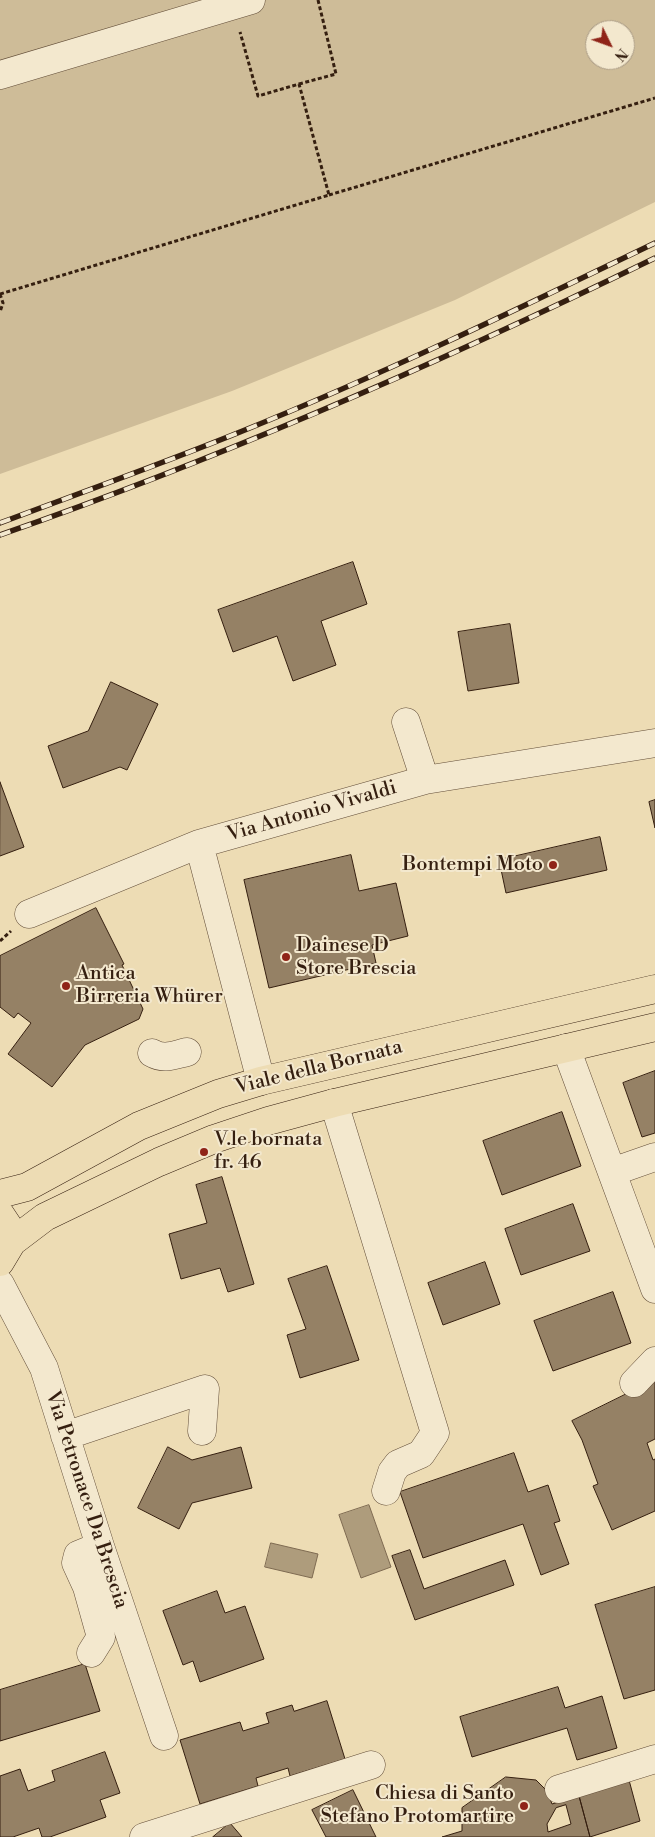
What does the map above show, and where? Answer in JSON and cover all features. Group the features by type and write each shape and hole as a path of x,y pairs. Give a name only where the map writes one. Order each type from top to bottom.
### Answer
{"main road":[{"name":"Viale della Bornata","path":"0,1194 27,1187 139,1126 218,1094 261,1080 655,989"},
{"name":"Viale della Bornata","path":"4,1278 46,1217 159,1162 214,1139 268,1121 334,1103 655,1027"},
{"path":"0,1214 8,1226 4,1278"}],"street":[{"path":"0,75 242,3"},
{"name":"Via Antonio Vivaldi","path":"406,722 425,780"},
{"name":"Via Antonio Vivaldi","path":"30,914 199,844 425,780 655,743"},
{"name":"Via Antonio Vivaldi","path":"199,844 261,1080"},
{"path":"566,1048 655,1289"},
{"path":"152,1053 159,1057 167,1057 187,1052"},
{"name":"Viale della Bornata","path":"334,1103 435,1433 422,1454 398,1464 392,1472 386,1491"},
{"path":"612,1172 655,1157"},
{"name":"Via Petronace Da Brescia","path":"4,1278 44,1368 100,1546 164,1736"},
{"path":"634,1383 655,1361"},
{"path":"65,1436 205,1389 202,1431"},
{"path":"91,1653 101,1637 86,1587 76,1563 78,1555 100,1546"},
{"path":"559,1789 655,1759"},
{"path":"144,1837 371,1765"}],"path":[{"path":"242,3 258,96 336,74 318,0"},
{"path":"299,84 328,195"},
{"path":"0,312 3,303 0,294 655,98"}],"shaded area":[{"path":"0,0 655,0 655,202 455,300 232,391 0,474"},
{"path":"369,1505 391,1567 361,1578 339,1515"},
{"path":"271,1543 318,1554 312,1578 265,1567"}],"building":[{"path":"353,562 367,604 321,621 336,665 293,681 277,636 233,652 218,610"},
{"path":"510,624 519,683 468,691 458,632"},
{"path":"111,682 158,704 127,770 120,767 63,788 48,746 88,731"},
{"path":"0,782 24,847 0,856"},
{"path":"655,800 655,828 649,802"},
{"name":"Bontempi Moto","path":"600,837 607,870 506,893 499,860"},
{"path":"351,855 359,891 396,883 408,936 372,945 376,963 269,988 244,880"},
{"name":"Antica Birreria Whürer","path":"96,908 124,964 122,965 143,1009 139,1019 85,1045 52,1087 8,1054 31,1023 18,1013 14,1018 0,1007 0,956"},
{"path":"655,1071 655,1133 642,1137 623,1083"},
{"path":"562,1112 581,1166 502,1195 483,1141"},
{"path":"222,1177 254,1284 228,1292 220,1268 181,1279 169,1234 207,1223 196,1185"},
{"path":"573,1204 590,1251 521,1275 505,1229"},
{"path":"485,1262 500,1304 443,1325 428,1283"},
{"path":"327,1266 359,1360 300,1378 287,1335 306,1329 288,1279"},
{"path":"613,1292 631,1343 553,1371 534,1321"},
{"path":"655,1380 655,1439 647,1443 653,1460 655,1459 655,1511 612,1530 593,1486 598,1484 582,1440 572,1421"},
{"path":"168,1447 192,1460 241,1447 252,1488 192,1503 179,1529 138,1508"},
{"path":"514,1453 528,1492 548,1485 560,1521 554,1523 569,1564 541,1575 523,1524 423,1558 400,1492"},
{"path":"410,1550 424,1589 505,1560 514,1585 415,1620 392,1556"},
{"path":"655,1587 655,1690 624,1699 595,1605"},
{"path":"217,1591 225,1613 245,1606 264,1659 200,1682 193,1661 183,1665 163,1611"},
{"path":"85,1664 100,1711 0,1741 0,1690"},
{"path":"558,1687 565,1708 602,1696 617,1748 577,1760 567,1728 472,1757 460,1717"},
{"path":"327,1701 345,1759 290,1776 288,1768 256,1778 258,1786 200,1804 180,1740 240,1722 243,1731 269,1723 266,1713 292,1705 294,1711"},
{"path":"105,1752 120,1793 100,1800 106,1817 50,1837 42,1837 39,1828 13,1837 0,1837 0,1776 20,1769 28,1791 55,1781 52,1771"},
{"name":"Chiesa di Santo Stefano Protomartire","path":"506,1777 536,1780 547,1791 552,1804 579,1796 590,1837 442,1837 462,1831 462,1808"},
{"path":"629,1780 640,1821 590,1837 579,1796"},
{"path":"353,1790 376,1837 326,1837 312,1810"},
{"path":"566,1805 571,1824 548,1832 547,1824 556,1808"},
{"path":"230,1823 242,1837 213,1837"}],"railway":[{"path":"0,523 180,456 345,388 655,243"},
{"path":"0,535 167,473 332,406 575,297 655,258"}],"place":[{"name":"Bontempi Moto","path":"553,865"},
{"name":"Dainese D Store Brescia","path":"286,957"},
{"name":"Antica Birreria Whürer","path":"66,986"},
{"name":"V.le bornata fr. 46","path":"204,1152"},
{"name":"Chiesa di Santo Stefano Protomartire","path":"524,1806"}]}
